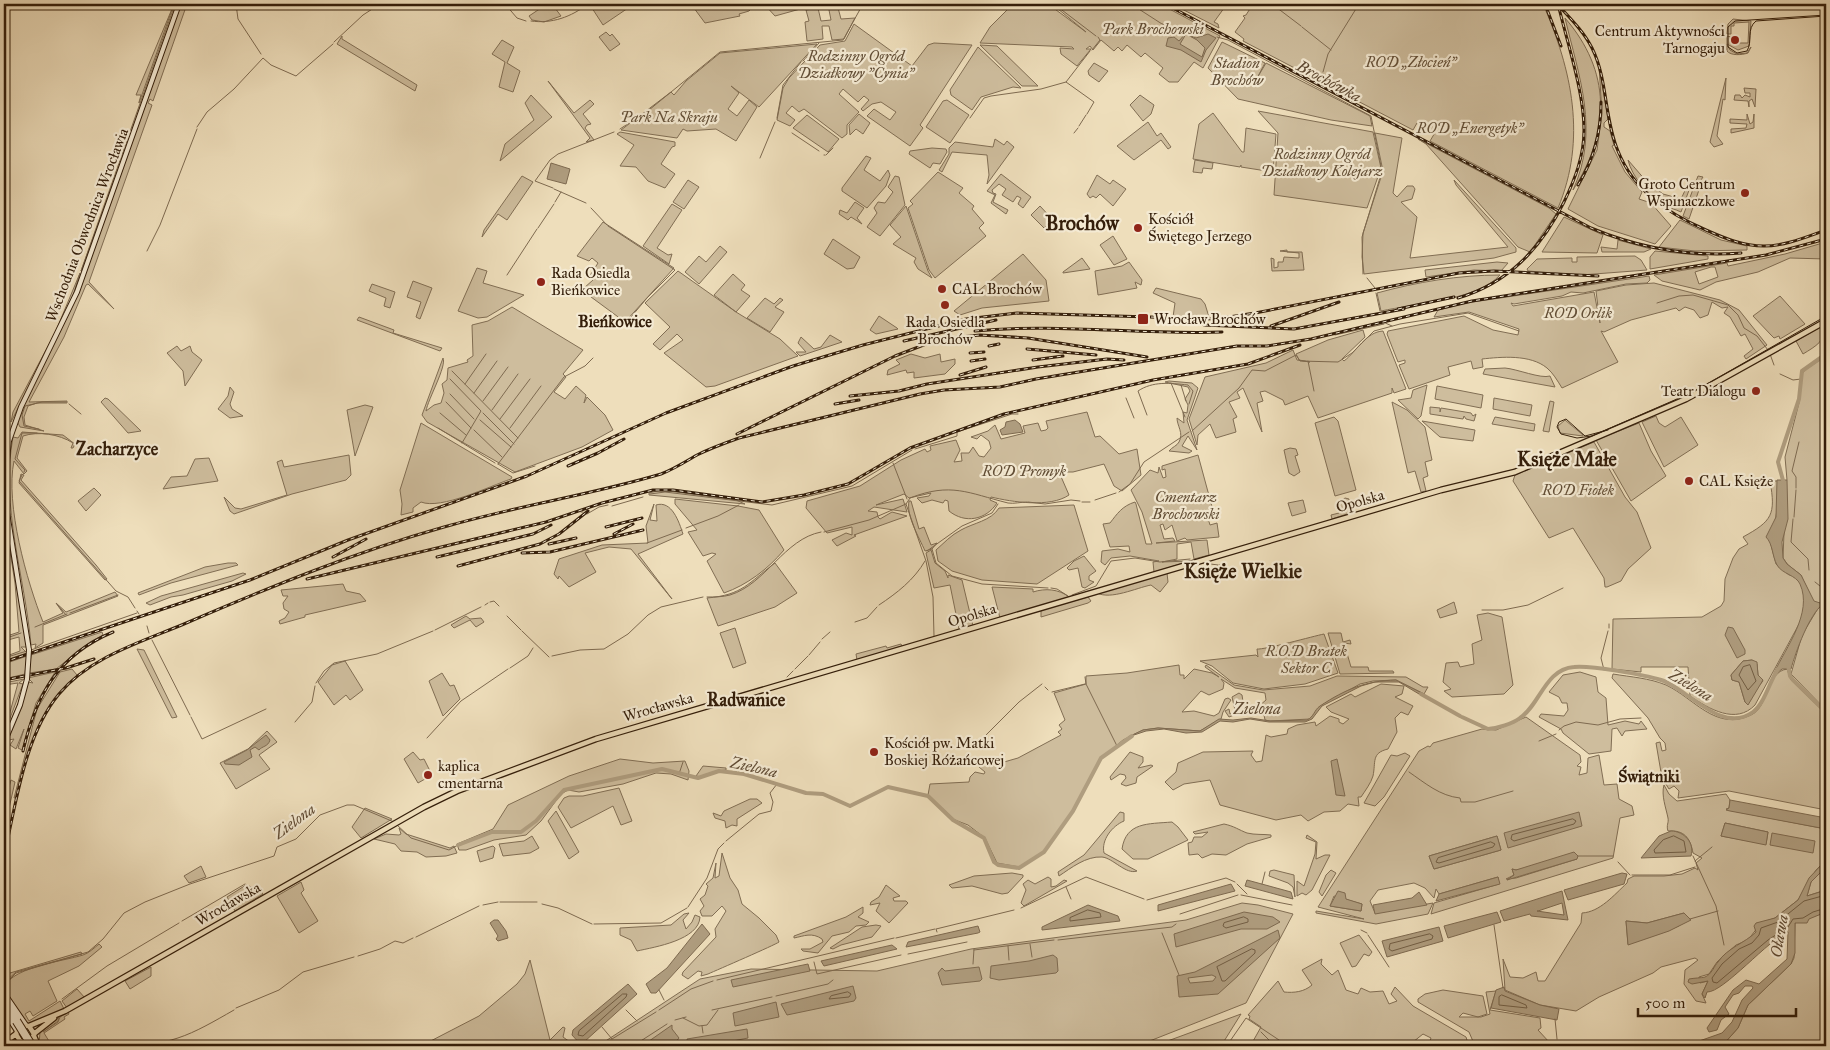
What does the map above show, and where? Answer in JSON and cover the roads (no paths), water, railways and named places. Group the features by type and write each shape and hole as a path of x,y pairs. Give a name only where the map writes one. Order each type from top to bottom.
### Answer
{"main road":[{"name":"Wschodnia Obwodnica Wrocławia","path":"4,743 20,705 27,679 30,650 5,500 5,466 9,441 24,400 77,292 179,4"},
{"name":"Opolska","path":"935,639 1441,490 1515,472 1686,399 1826,321"},
{"name":"Wrocławska","path":"59,1014 392,825 457,791 596,739 935,639"},
{"path":"4,993 34,1035 36,1046"},
{"path":"4,999 16,1021 25,1044"},
{"path":"4,1005 36,1046"},
{"path":"4,1012 25,1044"},
{"path":"4,1044 16,1033 20,1026 28,1026 59,1014"},
{"path":"7,1046 25,1044 30,1041 34,1035 59,1014"}],"water":[{"path":"1162,24 1196,38 1208,34 1216,38 1206,50 1201,62 1181,50 1166,46 1168,38 1174,37 1179,41 1185,34","holes":["1186,34 1197,40 1205,48 1202,57 1180,44"]},
{"path":"551,163 570,169 566,184 547,179"},
{"path":"1015,420 1020,424 1023,432 1002,435 1000,430 1005,427 1006,422"},
{"path":"1777,480 1787,480 1788,519 1782,542 1783,558 1787,564 1801,575 1814,601 1823,604 1808,625 1791,669 1782,669 1776,674 1774,673 1801,618 1803,606 1800,584 1795,578 1779,568 1766,537 1776,517"},
{"path":"1728,627 1733,628 1745,650 1745,654 1737,658 1725,635"},
{"path":"1752,660 1757,662 1758,675 1763,680 1748,705 1745,702 1739,682 1732,680 1731,675 1743,661"},
{"path":"1396,680 1424,694 1419,694 1399,682 1375,682"},
{"path":"1375,682 1361,686 1322,706 1312,719 1305,722 1269,722 1250,719 1233,722 1220,721 1202,732 1186,733 1164,729 1146,731 1128,737 1143,730 1158,728 1200,731 1219,719 1251,718 1270,721 1307,720 1316,709 1338,695 1356,687"},
{"path":"266,735 270,740 269,742 259,750 255,747 250,750 252,757 239,765 225,764 224,762 247,750"},
{"path":"1337,759 1345,796 1336,795 1331,761"},
{"path":"1730,800 1826,818 1826,829 1726,810 1729,808"},
{"path":"1579,812 1582,826 1508,848 1504,833"},
{"path":"1725,823 1768,832 1766,845 1721,836"},
{"path":"1671,831 1684,835 1690,842 1691,856 1641,858 1659,836"},
{"path":"1772,833 1815,841 1813,853 1770,845"},
{"path":"1497,836 1501,850 1434,869 1429,856"},
{"path":"1574,852 1578,856 1577,859 1507,880 1514,875 1512,869 1516,870"},
{"name":"Oława","path":"1826,860 1826,867 1811,882 1807,896 1826,890 1826,912 1809,919 1807,923 1795,923 1795,953 1791,964 1748,1005 1738,1028 1722,1046 1685,1046 1722,1033 1732,1022 1742,1000 1753,988 1752,986 1745,986 1739,993 1733,995 1725,1007 1729,1014 1721,1020 1717,1030 1709,1032 1707,1028 1733,990 1746,980 1759,984 1787,959 1788,932 1770,944 1724,984 1707,992 1705,998 1702,994 1708,981 1692,984 1688,982 1689,979 1707,976 1726,953 1756,932 1754,926 1756,923 1775,918 1798,900 1809,878"},
{"path":"1622,873 1627,874 1624,884 1568,900 1564,890"},
{"path":"1498,877 1500,884 1436,901 1439,894"},
{"path":"1247,880 1291,892 1293,899 1245,886"},
{"path":"1231,884 1235,891 1158,911 1158,905"},
{"path":"1338,891 1345,893 1346,899 1362,904 1361,911 1330,906"},
{"path":"1562,891 1568,920 1531,916 1530,914 1504,921 1500,911","holes":["1562,903 1564,915 1537,911"]},
{"path":"1419,892 1427,905 1375,914 1373,905 1412,898"},
{"path":"1088,905 1118,916 1120,921 1042,930 1042,927"},
{"path":"1244,912 1273,917 1280,922 1267,929 1241,929 1176,947 1174,934"},
{"path":"1497,912 1501,922 1448,938 1444,926"},
{"path":"1684,913 1691,920 1669,931 1628,945 1626,921 1647,923"},
{"path":"498,920 506,931 508,938 498,941 496,939 498,936 490,923"},
{"path":"702,924 710,934 656,993 651,993 646,984 667,968"},
{"path":"978,926 980,932 978,933 906,947 908,942"},
{"path":"1439,927 1443,941 1387,957 1382,941"},
{"path":"1278,930 1280,938 1218,994 1179,997 1177,976 1195,972","holes":["1212,975 1216,977 1213,981 1190,983 1188,978"]},
{"path":"892,945 897,949 824,966 821,961"},
{"path":"1053,955 1057,958 1058,971 1056,973 999,980 990,978 991,966 1029,961"},
{"path":"808,964 810,971 733,987 731,980"},
{"path":"979,967 982,979 980,981 942,985 938,973 942,968 945,971"},
{"path":"628,984 637,994 584,1042 582,1046 572,1035 573,1030"},
{"path":"853,986 856,998 854,1001 787,1015 781,1004"},
{"path":"1504,987 1505,991 1540,1005 1559,1009 1557,1020 1491,1008 1496,990"},
{"path":"776,1002 779,1017 735,1026 733,1013"},
{"path":"672,1025 672,1029 679,1038 676,1042 667,1046 642,1046"},
{"path":"747,1029 748,1038 707,1046 686,1046 685,1044 688,1045 687,1039"}],"waterway":[{"name":"Brochówka","path":"236,4 238,19 261,54"},
{"name":"Brochówka","path":"334,42 363,15 380,4"},
{"name":"Brochówka","path":"505,4 517,18 526,21"},
{"name":"Brochówka","path":"531,21 539,22 561,18 575,13 588,4"},
{"path":"620,129 649,110 720,52 843,40 863,4"},
{"path":"1054,4 1096,36"},
{"path":"1122,4 1125,7 1131,4"},
{"name":"Brochówka","path":"1131,4 1162,24"},
{"path":"1272,4 1301,26"},
{"path":"1323,72 1328,54 1359,4"},
{"path":"1302,27 1331,50"},
{"path":"1092,50 1100,40 1098,37"},
{"name":"Brochówka","path":"1217,37 1228,40 1371,116 1382,171 1362,237 1363,274"},
{"path":"803,61 819,43"},
{"path":"197,127 207,112 234,89 263,58 271,65 296,76 333,44"},
{"path":"1087,114 1094,102 1066,82 1090,51"},
{"path":"777,118 783,85 801,62"},
{"path":"1321,83 1323,74"},
{"path":"970,118 984,98 1041,89 1066,82"},
{"path":"1079,126 1086,115"},
{"path":"760,158 775,122"},
{"path":"1074,133 1078,128"},
{"path":"147,251 160,225 197,129"},
{"path":"553,188 535,181 550,160 558,154 614,132"},
{"path":"792,133 819,151"},
{"path":"826,155 833,148"},
{"path":"554,189 586,203"},
{"path":"555,202 561,192"},
{"path":"538,228 554,204"},
{"path":"591,208 607,225"},
{"path":"608,226 675,270 647,298 626,323"},
{"path":"507,275 537,229"},
{"name":"Brochówka","path":"1367,278 1375,288"},
{"name":"Brochówka","path":"1376,293 1380,311"},
{"name":"Brochówka","path":"1657,303 1679,296 1693,295 1728,305 1738,315 1744,328 1757,336 1768,350"},
{"path":"1192,431 1239,388 1252,370 1265,371 1296,355 1300,361 1338,362 1352,353 1374,331 1400,324 1468,313 1519,331"},
{"name":"Brochówka","path":"1383,322 1392,326"},
{"path":"1335,335 1384,324"},
{"path":"465,384 486,354"},
{"name":"Brochówka","path":"1770,354 1774,365"},
{"path":"1784,484 1778,462 1799,399 1802,371 1826,354"},
{"path":"498,464 564,377 585,366 593,358"},
{"path":"474,393 497,361"},
{"path":"1308,361 1314,391"},
{"path":"483,401 508,367"},
{"path":"452,371 518,438"},
{"path":"492,410 518,374"},
{"name":"Brochówka","path":"1780,374 1793,380 1801,379"},
{"path":"450,379 481,411 462,443"},
{"path":"500,419 530,379"},
{"path":"1171,383 1185,417"},
{"path":"1147,415 1138,391 1156,384 1188,385 1193,391 1189,404"},
{"path":"1181,385 1186,401"},
{"path":"510,428 541,386"},
{"path":"450,394 474,419"},
{"path":"1126,398 1134,418"},
{"path":"39,429 24,426 22,415 25,406 42,402 66,402"},
{"path":"446,402 471,428"},
{"path":"69,404 81,414"},
{"path":"440,413 466,435"},
{"path":"483,413 514,444"},
{"path":"915,449 957,436 957,432 1012,414 1018,414"},
{"path":"4,418 8,419"},
{"path":"480,420 511,447"},
{"path":"438,428 495,463"},
{"path":"474,430 502,457"},
{"path":"1119,492 1130,484 1144,462 1189,432"},
{"path":"24,472 25,470 15,459 22,433 37,433"},
{"path":"1796,488 1796,477 1792,471 1799,442"},
{"path":"650,494 665,492 772,505 852,486 912,450"},
{"path":"893,463 907,499"},
{"path":"498,464 513,473 535,466"},
{"path":"22,475 19,481 116,591 128,597 135,608"},
{"path":"1794,517 1796,490"},
{"path":"824,532 869,520 906,504 910,498 937,491 959,491 1008,503 1027,502"},
{"path":"1095,500 1116,493"},
{"path":"612,506 643,497"},
{"path":"1028,502 1045,504 1071,500 1080,501"},
{"path":"1082,502 1090,502"},
{"path":"906,504 926,561 933,597 934,636"},
{"path":"927,551 962,526 992,513 998,504"},
{"path":"587,514 599,507 608,505"},
{"path":"686,528 718,516 739,505"},
{"path":"1793,519 1791,542 1808,559 1809,570"},
{"path":"647,543 682,530"},
{"path":"707,597 727,596 743,589 754,582 796,543 808,536 821,532"},
{"path":"932,549 936,563 952,576 982,584 1048,588"},
{"path":"1072,595 1096,586 1111,561 1135,558 1160,562 1190,559"},
{"path":"879,605 905,586 925,561"},
{"path":"1203,563 1218,565"},
{"path":"1219,565 1223,564"},
{"path":"1815,582 1820,586"},
{"path":"1821,587 1826,591"},
{"path":"1051,588 1057,589 1068,596"},
{"path":"1482,610 1503,610 1528,605 1563,588"},
{"path":"70,613 118,595"},
{"path":"552,656 580,650 604,649 628,634 648,615 661,607 703,597"},
{"path":"490,602 494,601 499,606"},
{"path":"57,604 66,615"},
{"path":"435,630 481,607"},
{"path":"855,622 867,618 877,607"},
{"path":"31,650 137,613"},
{"path":"35,627 67,614"},
{"path":"507,616 521,630"},
{"path":"147,626 149,633"},
{"path":"316,683 324,671 334,663 377,654 433,631"},
{"path":"522,631 549,657"},
{"path":"1604,670 1601,658 1608,631"},
{"path":"822,639 830,632"},
{"path":"4,639 21,633"},
{"path":"152,640 190,715"},
{"path":"809,655 820,642"},
{"path":"510,668 528,656 533,648"},
{"path":"4,658 27,651"},
{"path":"795,669 808,656"},
{"path":"1788,665 1790,676 1793,680 1826,712"},
{"name":"Zielona","path":"1462,717 1488,729 1509,724 1527,712 1556,674 1564,669 1574,667 1592,667 1661,680 1717,714 1729,718 1741,718 1757,708 1778,669"},
{"path":"427,738 461,701 508,669"},
{"path":"787,677 793,671"},
{"path":"1085,677 1086,684 1117,746"},
{"path":"980,741 1019,702 1042,684"},
{"path":"1052,692 1085,684"},
{"path":"295,722 312,702 315,686"},
{"path":"1045,687 1048,690"},
{"name":"Zielona","path":"1421,694 1460,716"},
{"path":"191,717 202,739 266,709"},
{"path":"1559,730 1576,722 1598,725 1620,719 1641,718"},
{"path":"1539,741 1556,734"},
{"name":"Zielona","path":"458,845 492,832 521,832 536,821 564,790 662,769 698,778 719,771 744,774 806,793 823,794 850,806 888,787 928,796 953,820 984,838 994,862 998,865 1019,868 1044,852 1073,811 1101,758 1132,736"},
{"path":"679,774 683,762"},
{"path":"1409,772 1439,792 1460,798 1461,802 1475,802 1513,791"},
{"path":"726,841 759,814 771,811 773,802 770,793 777,784"},
{"name":"Zielona","path":"4,985 16,973 88,952 103,939 124,913 145,902 190,884 274,856 277,847 296,839 320,815 347,805 354,805 394,822"},
{"name":"Zielona","path":"397,825 411,838 449,850 458,845"},
{"path":"688,907 707,878 718,849 724,843"},
{"path":"1695,861 1712,847"},
{"path":"1578,856 1613,856"},
{"path":"1693,856 1716,906 1724,945"},
{"path":"1618,862 1630,875"},
{"path":"1632,875 1670,875 1695,867"},
{"path":"1262,884 1265,872"},
{"path":"1021,908 1086,877 1144,899"},
{"path":"1147,900 1226,878 1235,882"},
{"path":"182,921 245,884"},
{"path":"1237,884 1247,894"},
{"path":"1066,887 1071,899"},
{"path":"1180,914 1238,895"},
{"path":"1241,895 1292,905"},
{"path":"483,905 498,902"},
{"path":"500,902 537,902"},
{"path":"542,904 558,908 592,924"},
{"path":"416,937 479,906"},
{"path":"594,924 661,923 687,908"},
{"path":"937,932 936,929 1014,910"},
{"path":"1690,919 1718,911"},
{"path":"62,999 107,966 179,923"},
{"path":"1058,940 1172,927 1176,924"},
{"path":"1494,925 1503,988"},
{"path":"896,938 935,929"},
{"path":"1361,930 1367,933"},
{"path":"1162,933 1179,975"},
{"path":"1368,935 1389,967"},
{"path":"358,956 380,949 395,941 403,943 413,938"},
{"path":"717,980 894,938"},
{"path":"974,950 1054,940"},
{"path":"908,954 967,942"},
{"path":"1030,944 1032,957"},
{"path":"1008,946 1009,960"},
{"path":"973,964 974,949"},
{"path":"814,962 817,974 901,955"},
{"path":"236,1008 279,990 303,972 354,957"},
{"path":"776,996 828,984 833,980"},
{"path":"659,1010 691,989 713,981"},
{"path":"659,990 664,1000"},
{"path":"712,1010 772,997"},
{"path":"116,1042 134,1044 164,1042 191,1033 234,1010"},
{"path":"626,1010 637,1021"},
{"path":"683,1018 699,1026 707,1025 718,1010"},
{"path":"602,1027 612,1039 656,1012"},
{"path":"675,1020 686,1017"},
{"path":"1228,1044 1246,1018 1288,1046"},
{"path":"1555,1019 1557,1039"},
{"path":"633,1046 667,1024"},
{"path":"702,1026 703,1033"},
{"path":"1261,1032 1275,1046"},
{"path":"602,1046 611,1040"},
{"path":"1557,1041 1558,1046"},
{"path":"94,1046 112,1042"}],"tram line":[{"path":"1826,15 1735,21 1728,27 1728,47 1737,53 1747,51 1750,43 1750,31 1756,21 1826,16"},
{"path":"1608,430 1585,436 1566,419 1559,422 1557,427 1561,434 1577,438 1592,436 1693,392 1826,316"}],"railway":[{"path":"1165,4 1591,228 1627,241 1664,250 1702,254 1741,253"},
{"path":"1545,4 1561,46"},
{"path":"1458,298 1493,283 1522,262 1534,249 1555,219 1575,176 1584,140 1583,115 1578,83 1558,4"},
{"path":"1559,6 1581,31 1592,48 1601,73 1610,125 1618,151 1633,178 1653,199 1692,223 1727,239 1749,245 1780,244 1826,230"},
{"path":"1578,185 1584,175 1598,135 1601,102"},
{"path":"4,856 17,793 29,750 47,711 59,694 72,681 101,660 134,644 345,559 411,537 471,520 661,474 702,452 739,438 920,394 944,390 1000,387 1036,379 1237,346 1267,346 1311,339 1472,301 1766,255 1826,239"},
{"path":"4,662 250,580 348,540 527,476 666,413 793,366 863,345 966,319 1017,313 1216,319 1459,273 1494,271 1598,276"},
{"path":"1398,309 1454,297"},
{"path":"1271,326 1339,302"},
{"path":"1204,325 1294,329 1404,309"},
{"path":"904,341 996,320"},
{"path":"975,331 1037,328 1222,332"},
{"path":"951,338 980,335 1028,338 1147,357"},
{"path":"737,434 895,356 934,341"},
{"path":"989,346 999,344"},
{"path":"307,579 546,522 602,503 653,490 673,490 762,502 804,495 848,484 910,448 1004,414 1153,380 1248,364 1300,345"},
{"path":"1027,349 1096,355"},
{"path":"970,353 984,352"},
{"path":"1033,360 1063,356"},
{"path":"971,361 985,359"},
{"path":"850,396 899,391 927,384 1038,367 1107,359 1124,360"},
{"path":"960,375 986,367"},
{"path":"835,404 859,400"},
{"path":"568,466 624,439"},
{"path":"458,566 540,544 559,534 588,511"},
{"path":"606,527 642,518"},
{"path":"614,534 633,524"},
{"path":"437,557 533,534 551,525"},
{"path":"522,553 550,552 643,530"},
{"path":"549,544 576,538"},
{"path":"333,557 366,539"},
{"path":"23,751 35,712 52,679 78,652 94,641 113,632"},
{"path":"4,680 66,668 94,659"}],"place":[{"name":"Centrum Aktywności Tarnogaju","path":"1735,40"},
{"name":"Groto Centrum Wspinaczkowe","path":"1745,193"},
{"name":"Kościół Świętego Jerzego","path":"1138,228"},
{"name":"Rada Osiedla Bieńkowice","path":"541,282"},
{"name":"CAL Brochów","path":"942,289"},
{"name":"Rada Osiedla Brochów","path":"945,305"},
{"name":"Wrocław Brochów","path":"1143,319"},
{"name":"Teatr Dialogu","path":"1756,391"},
{"name":"CAL Księże","path":"1689,481"},
{"name":"Kościół pw. Matki Boskiej Różańcowej","path":"874,752"},
{"name":"kaplica cmentarna","path":"428,775"}],"district":[{"name":"Brochów","path":"1082,223"},
{"name":"Bieńkowice","path":"615,321"},
{"name":"Zacharzyce","path":"117,449"},
{"name":"Księże Małe","path":"1567,459"},
{"name":"Księże Wielkie","path":"1243,571"},
{"name":"Radwanice","path":"746,700"},
{"name":"Świątniki","path":"1649,776"}],"park label":[{"name":"Park Brochowski","path":"1153,29"},
{"name":"ROD „Złocień”","path":"1411,62"},
{"name":"Rodzinny Ogród Działkowy \"Cynia\"","path":"856,64"},
{"name":"Stadion Brochów","path":"1237,72"},
{"name":"Park Na Skraju","path":"669,117"},
{"name":"ROD „Energetyk”","path":"1470,128"},
{"name":"Rodzinny Ogród Działkowy Kolejarz","path":"1322,162"},
{"name":"ROD Orlik","path":"1578,313"},
{"name":"ROD Promyk","path":"1024,471"},
{"name":"ROD Fiołek","path":"1578,490"},
{"name":"Cmentarz Brochowski","path":"1186,506"},
{"name":"R.O.D Bratek Sektor C","path":"1306,660"}]}
